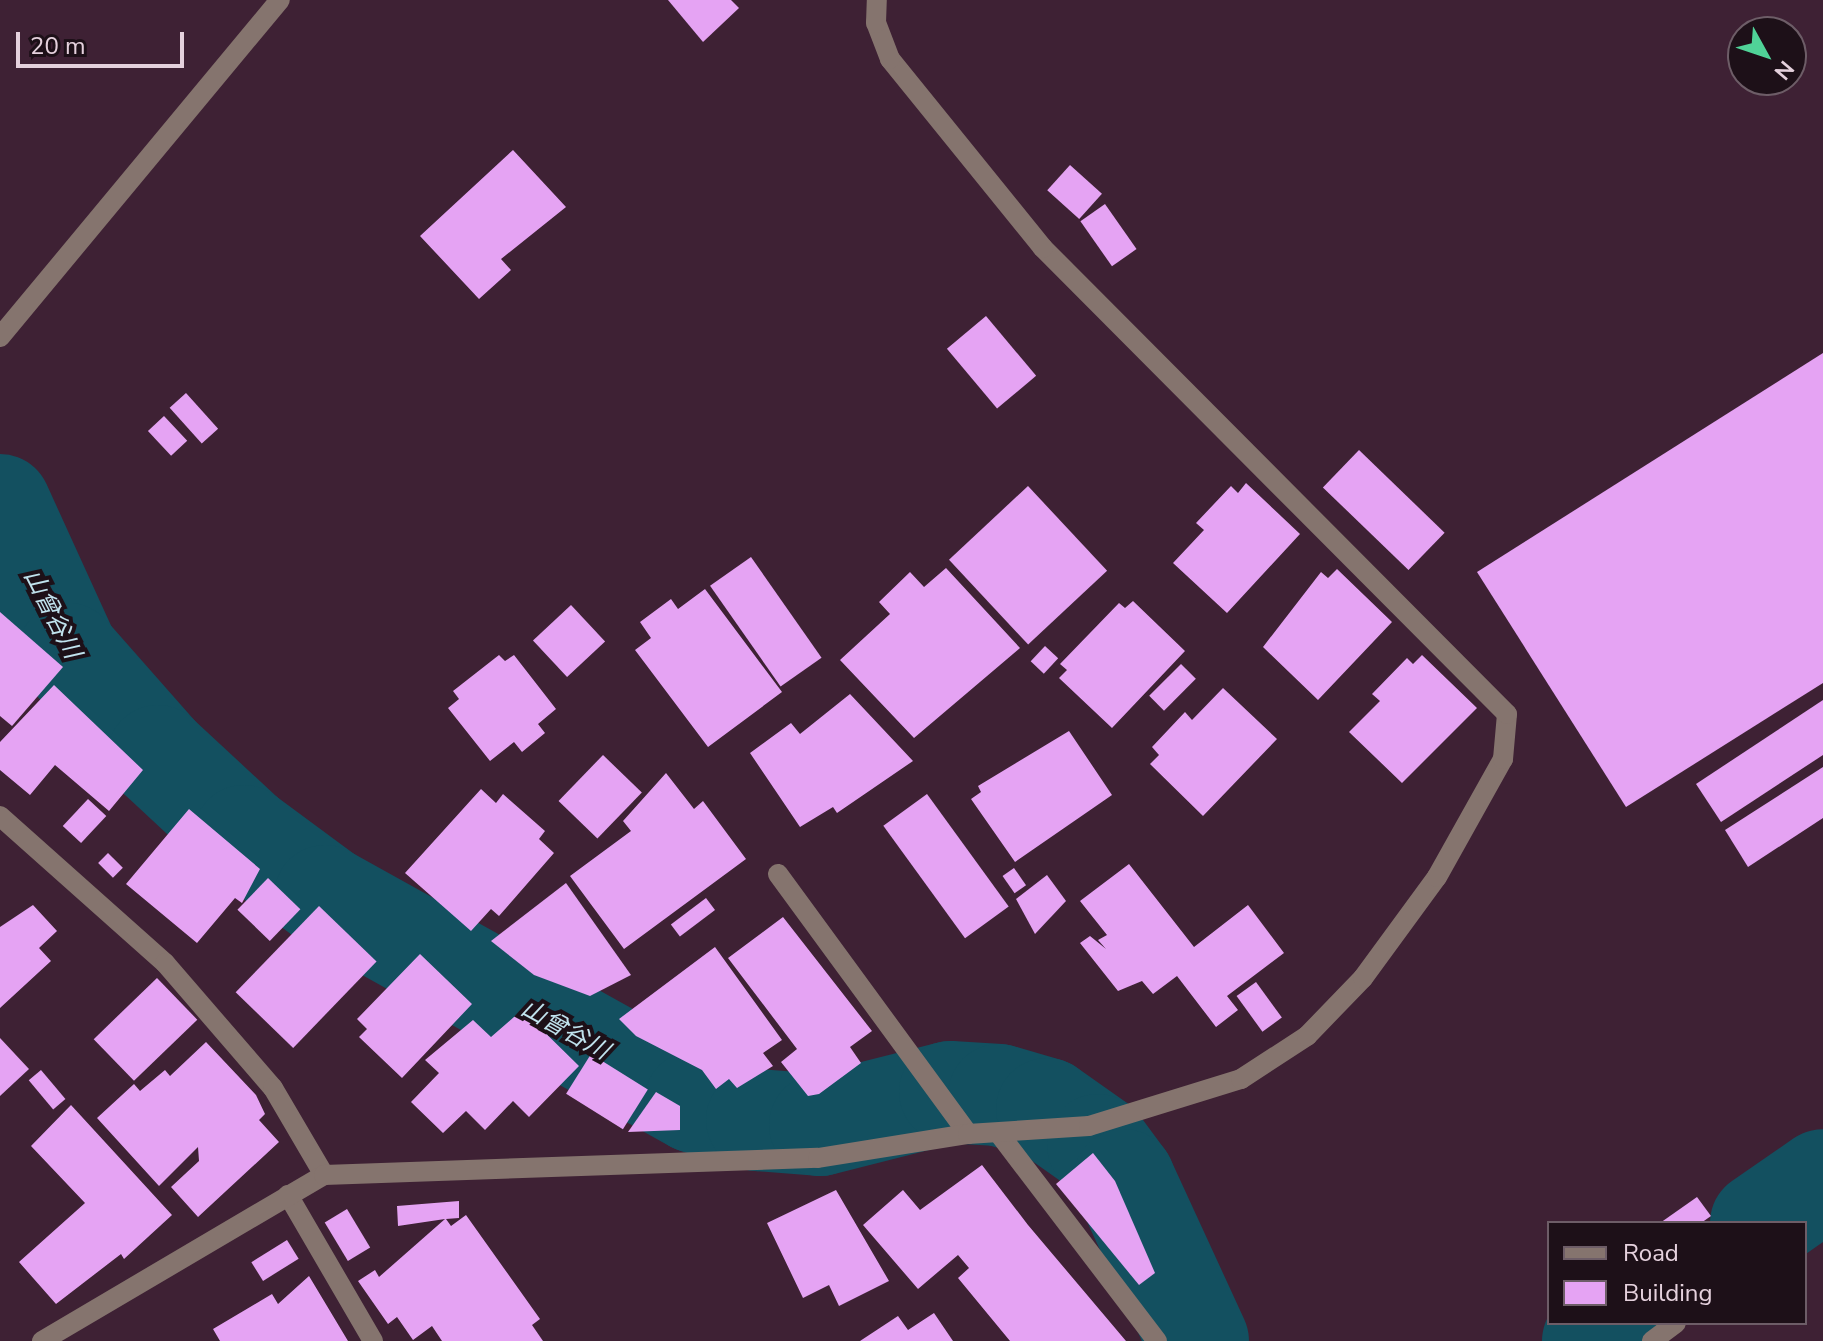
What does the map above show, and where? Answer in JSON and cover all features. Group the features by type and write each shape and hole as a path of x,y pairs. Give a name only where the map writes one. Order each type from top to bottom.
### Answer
{"street":[{"path":"0,337 280,0"},
{"path":"43,1341 324,1175 818,1158 968,1134 1055,1132 1089,1126 1241,1079 1307,1036 1363,978 1437,877 1503,759 1507,714 1043,248 890,59 876,23 877,0"},
{"path":"0,816 165,963 273,1088 324,1175"},
{"path":"778,874 968,1134"},
{"path":"1000,1135 1157,1341"},
{"path":"288,1195 373,1341"},
{"path":"1652,1341 1673,1325"}],"building":[{"path":"668,0 731,0 739,8 703,42"},
{"path":"513,150 566,207 501,259 511,270 479,299 420,236"},
{"path":"1070,165 1102,194 1079,219 1047,190"},
{"path":"1105,204 1137,249 1112,266 1080,221"},
{"path":"986,316 1036,376 997,409 947,349"},
{"path":"1823,353 1823,683 1626,807 1477,572"},
{"path":"186,393 218,429 202,443 170,408"},
{"path":"164,416 187,441 171,456 148,431"},
{"path":"1359,450 1445,533 1408,570 1323,487"},
{"path":"1246,483 1300,534 1227,613 1173,563 1204,530 1196,523 1231,486 1238,493"},
{"path":"1028,486 1107,571 1028,644 949,560"},
{"path":"751,557 822,658 781,686 710,586"},
{"path":"946,568 1020,648 914,738 840,660 890,614 879,602 910,572 924,587"},
{"path":"1337,569 1392,622 1318,700 1263,647 1321,572 1328,578"},
{"path":"705,589 782,692 708,747 635,650 651,638 640,622 671,599 678,609"},
{"path":"1133,601 1185,651 1112,728 1059,678 1067,670 1060,664 1119,603 1125,608"},
{"path":"571,605 605,642 567,677 533,640"},
{"path":"0,612 63,667 12,726 0,716"},
{"path":"1045,646 1058,658 1044,674 1031,661"},
{"path":"499,655 505,661 514,655 556,709 538,724 545,733 522,752 514,742 490,761 448,708 459,699 453,691"},
{"path":"1422,655 1477,708 1402,783 1349,732 1380,701 1372,694 1407,658 1413,664"},
{"path":"1181,664 1196,679 1164,711 1149,696"},
{"path":"54,685 143,770 109,811 55,765 30,795 0,770 0,742"},
{"path":"1223,688 1277,739 1203,816 1150,764 1159,755 1152,747 1185,712 1192,720"},
{"path":"850,694 913,761 837,813 833,807 800,827 750,753 791,723 800,734"},
{"path":"1823,700 1823,755 1721,822 1696,784"},
{"path":"1069,731 1112,795 1015,862 971,799 981,792 978,786"},
{"path":"603,755 642,793 597,839 559,801"},
{"path":"1823,767 1823,818 1748,867 1725,830"},
{"path":"666,773 694,809 703,801 746,859 624,949 570,876 631,831 623,821"},
{"path":"481,789 496,803 503,794 545,831 539,839 554,853 499,916 491,909 471,931 405,873"},
{"path":"927,794 1009,906 965,938 883,826"},
{"path":"88,799 106,816 81,843 63,826"},
{"path":"189,809 260,869 242,903 235,898 197,943 126,884"},
{"path":"108,853 123,868 113,878 98,863"},
{"path":"1129,864 1194,947 1248,905 1284,953 1227,996 1238,1010 1216,1027 1177,976 1153,994 1142,981 1118,991 1080,943 1090,936 1106,949 1098,940 1107,935 1080,901"},
{"path":"1014,868 1026,885 1015,893 1003,876"},
{"path":"1047,875 1066,901 1035,934 1016,899"},
{"path":"268,878 300,909 270,941 237,910"},
{"path":"566,883 631,975 590,996 534,975 491,941"},
{"path":"706,898 715,910 680,936 671,924"},
{"path":"33,905 57,931 39,948 51,961 0,1008 0,927"},
{"path":"319,906 377,962 293,1048 236,992"},
{"path":"783,917 872,1031 850,1047 861,1063 819,1094 808,1096 781,1062 797,1049 728,958"},
{"path":"715,947 782,1040 763,1053 773,1066 737,1088 729,1079 716,1089 702,1070 636,1036 619,1019"},
{"path":"420,954 472,1004 402,1078 359,1037 367,1029 357,1019"},
{"path":"157,978 197,1020 134,1081 94,1039"},
{"path":"1256,982 1282,1018 1262,1032 1237,996"},
{"path":"522,1010 579,1066 529,1117 513,1101 485,1130 466,1111 443,1133 411,1102 439,1073 425,1060 473,1020 491,1037"},
{"path":"0,1038 29,1069 0,1096"},
{"path":"206,1042 256,1095 265,1114 259,1120 279,1142 198,1217 171,1187 199,1161 198,1147 159,1186 97,1118 134,1084 140,1091 165,1070 170,1076"},
{"path":"591,1054 648,1090 623,1129 566,1094"},
{"path":"41,1070 65,1099 53,1109 29,1080"},
{"path":"656,1092 680,1106 680,1130 628,1132"},
{"path":"71,1105 172,1215 124,1259 121,1254 56,1304 19,1262 85,1203 31,1146"},
{"path":"1093,1153 1115,1181 1155,1273 1139,1285 1056,1184"},
{"path":"982,1165 1126,1341 1010,1341 958,1278 969,1268 958,1255 918,1289 863,1225 903,1190 920,1210"},
{"path":"836,1190 889,1281 839,1306 829,1285 803,1298 767,1223"},
{"path":"1697,1197 1711,1216 1704,1221 1663,1221"},
{"path":"459,1201 459,1218 446,1219 451,1226 466,1215 540,1319 532,1325 543,1341 442,1341 432,1326 413,1340 397,1317 388,1324 358,1281 375,1270 379,1277 445,1219 398,1226 397,1206"},
{"path":"347,1209 370,1248 348,1261 325,1222"},
{"path":"287,1240 299,1259 263,1281 251,1262"},
{"path":"309,1276 348,1341 220,1341 213,1329 272,1294 278,1304"},
{"path":"934,1313 953,1341 860,1341 898,1316 908,1330"}],"waterway":[{"name":"山曾谷川","path":"0,505 68,654 158,756 244,836 325,896 695,1102 757,1120 820,1125 950,1092 999,1095 1047,1109 1098,1145 1124,1180 1198,1341"},
{"name":"山曾谷川","path":"1764,1221 1823,1180"},
{"name":"山曾谷川","path":"1593,1341 1616,1325"}]}
